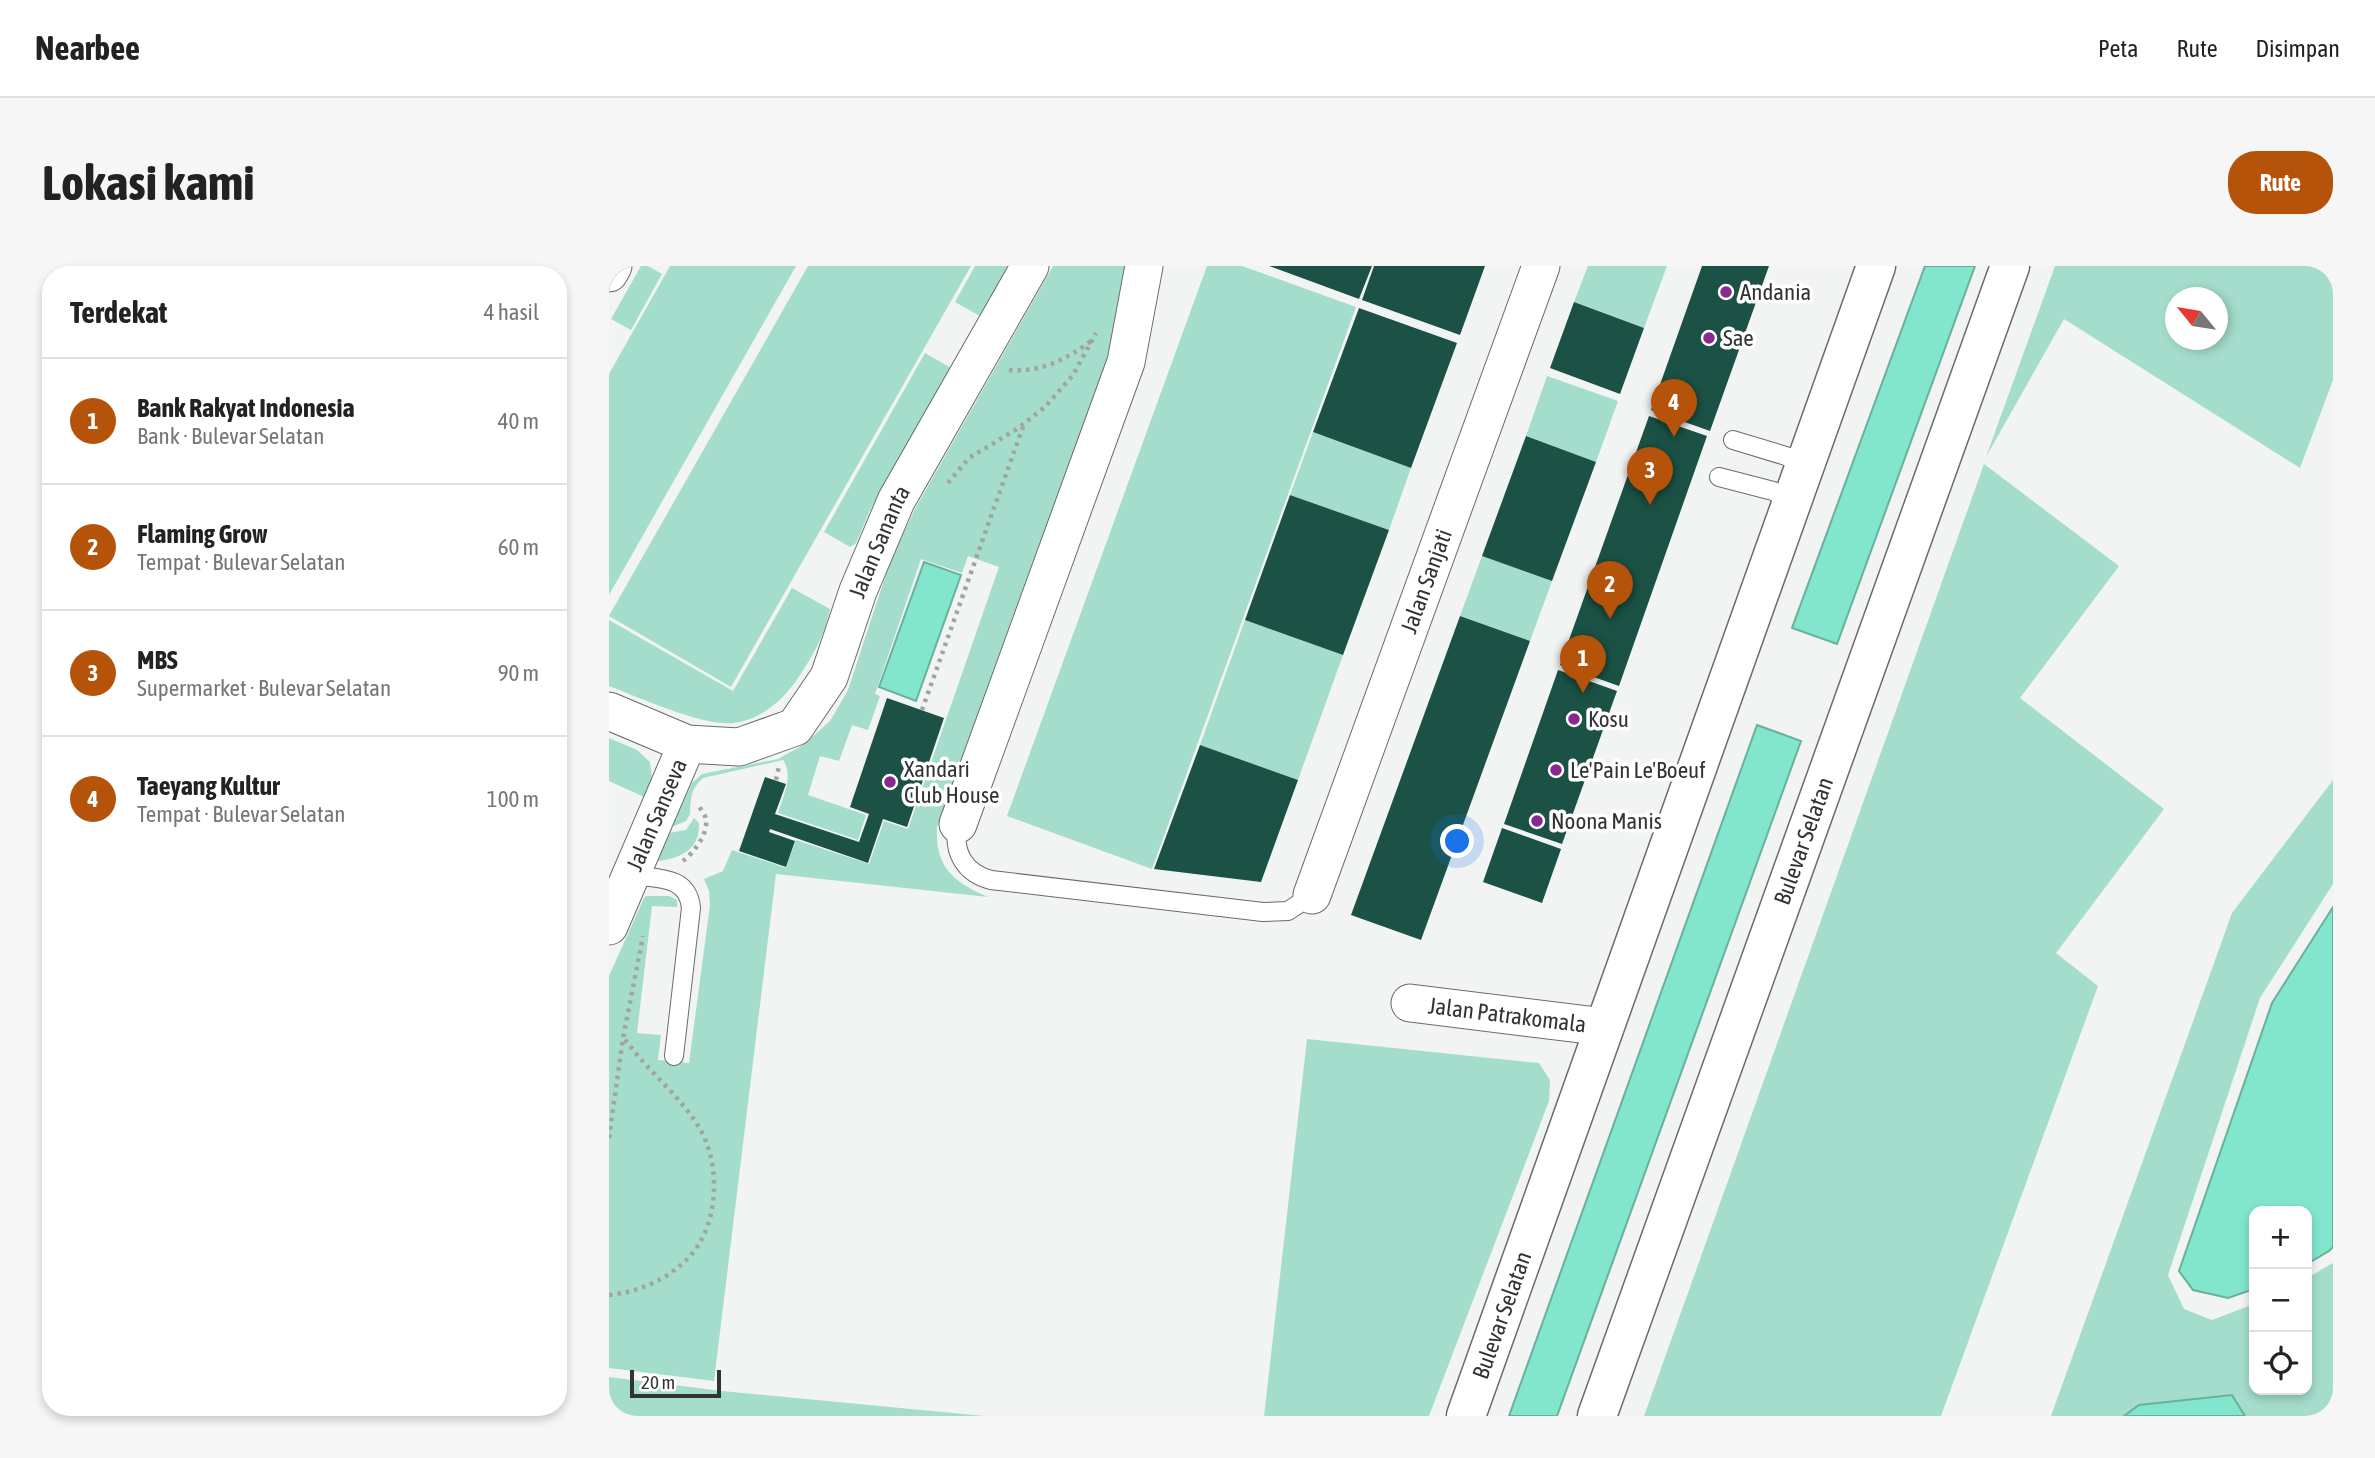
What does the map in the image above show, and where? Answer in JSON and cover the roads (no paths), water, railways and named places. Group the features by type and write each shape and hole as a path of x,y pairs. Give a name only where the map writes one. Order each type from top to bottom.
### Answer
{"main road":[{"name":"Bulevar Selatan","path":"1467,1416 1876,266"},
{"name":"Bulevar Selatan","path":"1597,1416 2010,266"}],"street":[{"path":"609,273 613,266"},
{"name":"Jalan Sananta","path":"609,711 687,744 739,747 795,727 829,677 857,591 896,501 1030,266"},
{"path":"958,824 1126,362 1144,266"},
{"name":"Jalan Sanjati","path":"1312,895 1541,266"},
{"name":"Jalan Sanseva","path":"626,931 631,876 687,744"},
{"name":"Jalan Patrakomala","path":"1410,1003 1605,1027"}],"lane":[{"path":"1733,440 1786,456 1805,465"},
{"path":"1719,477 1773,491 1792,501"},
{"path":"958,824 955,836 961,859 974,873 991,880 1263,912 1288,911 1312,895"},
{"path":"631,876 669,880 690,895 691,908 674,1056"}],"place":[{"name":"Andania","path":"1726,292"},
{"name":"Sae","path":"1709,338"},
{"name":"Taeyang Kultur","path":"1674,437"},
{"name":"MBS","path":"1650,505"},
{"name":"Flaming Grow","path":"1610,619"},
{"name":"Bank Rakyat Indonesia","path":"1583,693"},
{"name":"Kosu","path":"1574,719"},
{"name":"Le'Pain Le'Boeuf","path":"1556,770"},
{"name":"Xandari Club House","path":"890,782"},
{"name":"Noona Manis","path":"1537,821"}]}
